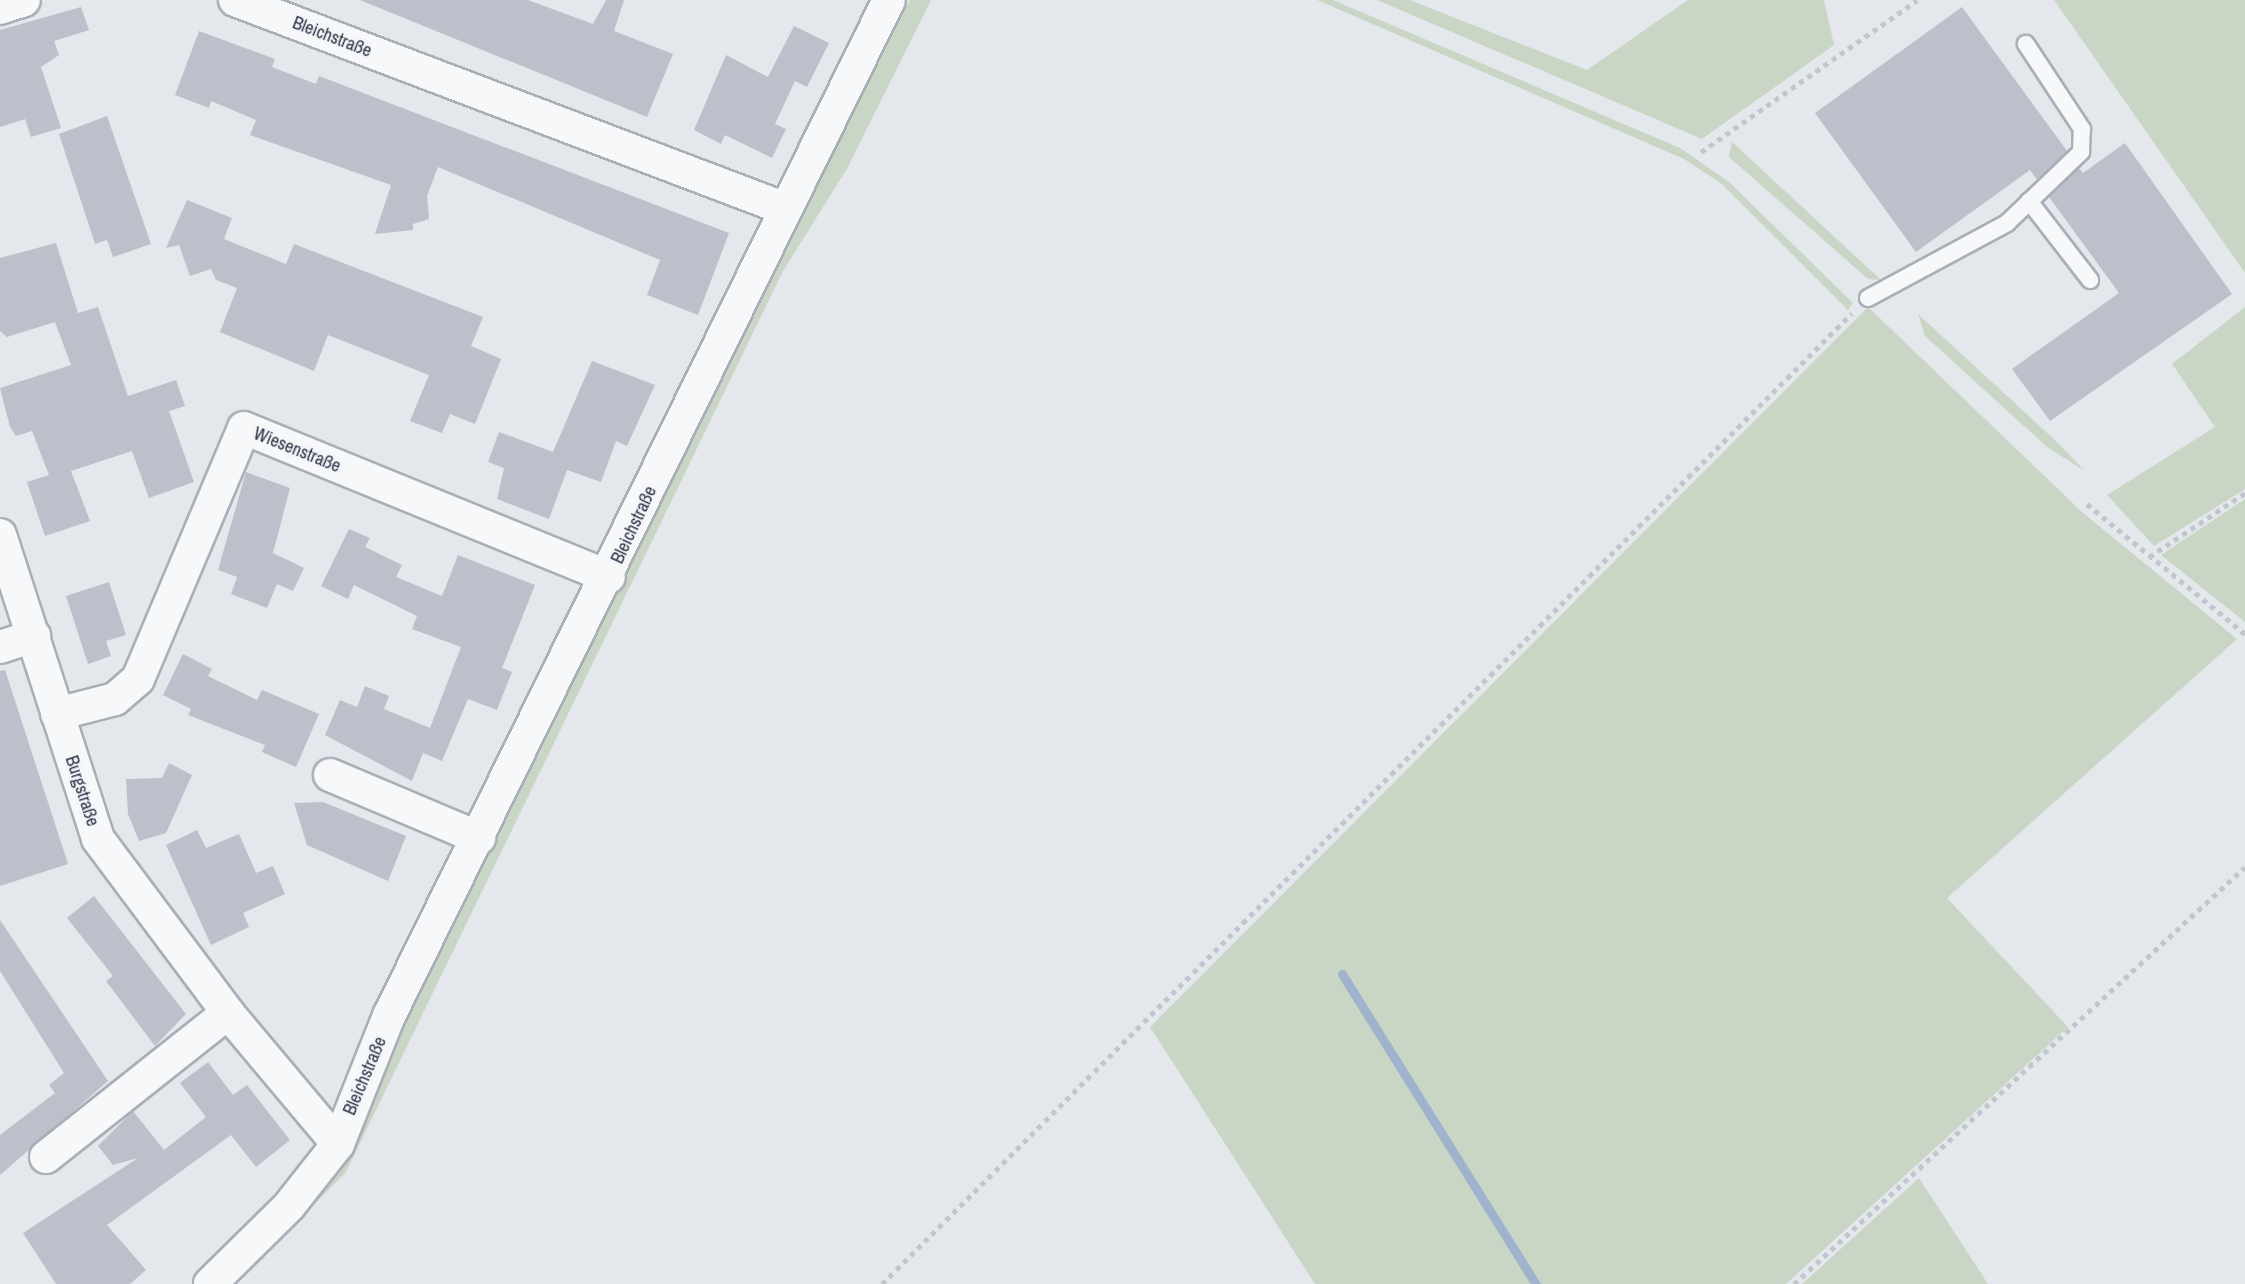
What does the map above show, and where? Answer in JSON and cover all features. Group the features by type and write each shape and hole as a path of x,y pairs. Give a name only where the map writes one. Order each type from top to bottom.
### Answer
{"street":[{"path":"0,8 24,0"},
{"name":"Bleichstraße","path":"235,0 783,208"},
{"name":"Bleichstraße","path":"210,1284 289,1206 338,1144 390,1016 610,577 783,208 889,0"},
{"name":"Wiesenstraße","path":"57,714 115,699 138,679 244,428 610,577"},
{"name":"Burgstraße","path":"0,535 57,714 106,854 229,1013 338,1144"},
{"path":"0,646 34,636"},
{"path":"330,775 479,838"},
{"path":"46,1157 229,1013"}],"lane":[{"path":"1868,298 1963,251 2029,201 2081,152 2082,129 2026,44"},
{"path":"2029,201 2090,280"}],"path":[{"path":"1701,152 1917,0"},
{"path":"882,1284 1868,298"},
{"path":"2149,556 2245,493"},
{"path":"2088,504 2245,634"},
{"path":"1794,1284 2245,867"}],"green space":[{"path":"910,0 931,0 848,167 783,271 346,1172 236,1284 225,1284 396,1030"},
{"path":"1317,0 1333,0 1680,148 1729,182 1853,303 1848,310 1722,184 1684,159"},
{"path":"1377,0 1410,0 1587,70 1688,0 1824,0 1834,45 1702,139"},
{"path":"2054,0 2245,0 2245,273"},
{"path":"1732,142 1881,280 1868,279 1729,157"},
{"path":"1868,307 2082,512 2237,639 1947,898 2068,1027 1786,1284 1315,1284 1150,1027"},
{"path":"2245,307 2245,489 2154,546 2107,495 2215,427 2172,364"},
{"path":"1918,314 2085,471 2047,447 1925,336"},
{"path":"2245,499 2245,622 2161,555"},
{"path":"1919,1178 1988,1284 1802,1284"}],"building":[{"path":"360,0 528,0 593,24 606,0 624,0 614,31 673,54 647,117"},
{"path":"81,7 89,30 54,41 59,55 41,67 61,128 31,137 25,119 0,127 0,30"},
{"path":"1962,7 2067,151 2037,180 2030,170 1916,252 1815,113"},
{"path":"794,26 829,43 807,87 795,81 775,124 786,129 772,158 725,135 721,144 694,130 726,55 768,77"},
{"path":"199,31 275,59 272,67 316,84 319,76 729,233 698,315 647,295 660,260 438,167 427,196 429,219 413,224 413,230 375,234 391,185 250,135 256,120 211,101 209,108 175,95"},
{"path":"107,116 151,244 113,257 107,240 95,244 59,134"},
{"path":"2125,143 2232,294 2050,421 2012,369 2119,293 2049,197 2079,168 2083,173"},
{"path":"187,200 232,218 224,239 286,264 294,244 483,317 471,346 501,359 475,424 450,414 442,433 410,421 429,375 328,335 314,371 220,332 237,288 216,280 211,269 190,276 179,245 166,248"},
{"path":"56,243 78,313 98,307 128,396 176,380 185,406 169,411 194,482 149,498 132,451 71,471 90,521 45,536 27,482 49,475 32,431 16,436 10,427 0,388 71,365 55,322 7,337 0,331 0,258"},
{"path":"592,361 655,385 627,446 616,441 601,482 567,470 549,519 497,499 504,468 488,462 499,432 553,452"},
{"path":"246,472 290,488 273,553 304,568 293,591 277,584 267,608 231,594 237,577 218,570"},
{"path":"349,529 370,538 365,547 402,565 396,577 442,596 458,555 535,585 502,668 512,672 497,710 468,699 442,761 423,753 412,781 325,735 340,700 357,707 365,686 389,696 384,709 430,728 461,647 412,629 417,616 354,585 348,599 321,586"},
{"path":"109,582 126,635 106,641 111,656 88,664 66,596"},
{"path":"183,654 212,669 208,676 257,700 262,690 319,714 296,767 262,752 265,745 188,715 191,709 163,695"},
{"path":"5,670 68,864 0,886 0,671"},
{"path":"169,763 192,775 166,833 139,841 128,814 126,779 162,778"},
{"path":"323,802 406,836 388,881 307,845 294,803"},
{"path":"197,830 206,848 239,834 256,873 273,866 285,894 243,913 249,927 211,945 166,845"},
{"path":"94,896 186,1014 155,1046 106,981 113,976 67,918"},
{"path":"0,920 108,1081 0,1175 0,1135 55,1093 49,1085 64,1073 0,971"},
{"path":"208,1062 233,1095 247,1085 290,1140 256,1167 231,1135 107,1225 146,1270 130,1284 56,1284 23,1233 138,1158 113,1165 98,1146 133,1111 164,1150 206,1117 180,1083"}],"waterway":[{"path":"1342,974 1536,1284"}]}
